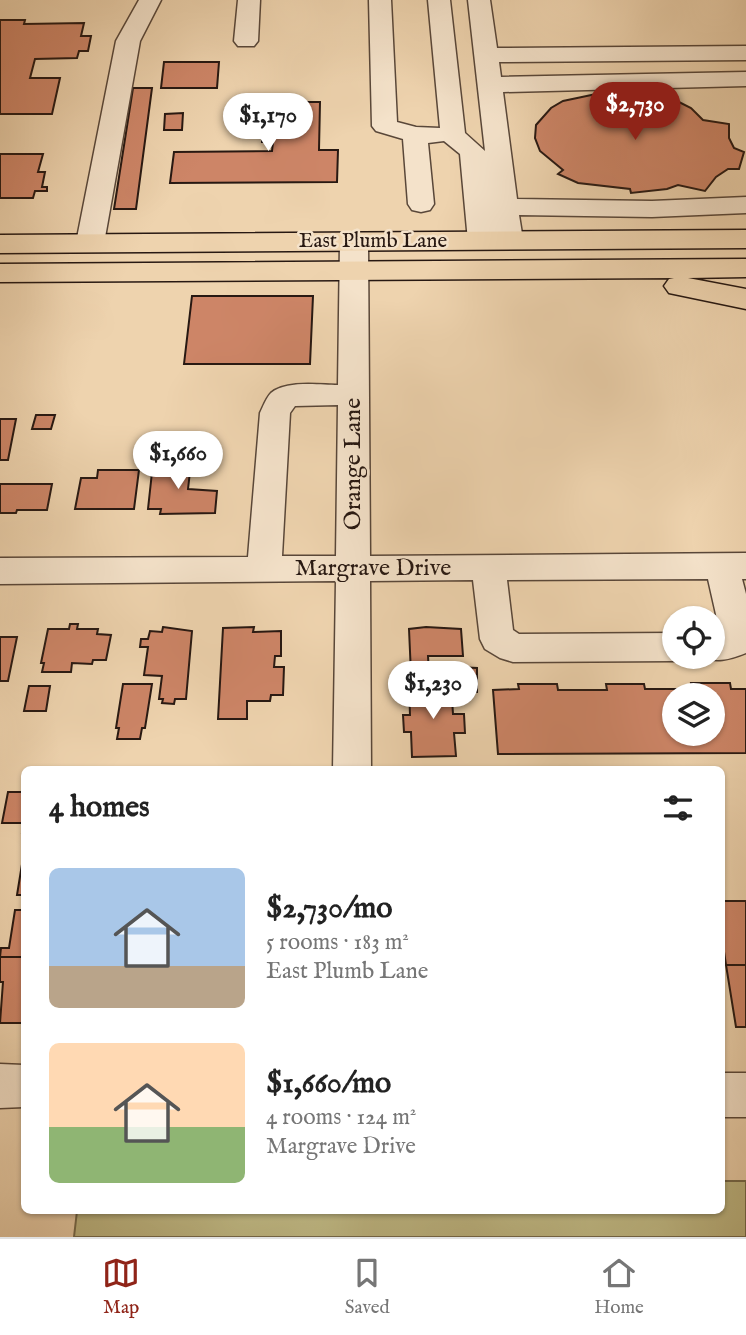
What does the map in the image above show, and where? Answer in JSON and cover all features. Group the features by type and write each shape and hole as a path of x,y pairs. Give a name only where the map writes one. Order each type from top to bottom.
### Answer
{"main road":[{"path":"601,240 746,230"},
{"name":"East Plumb Lane","path":"0,273 354,256 495,241 746,239"},
{"name":"East Plumb Lane","path":"0,244 90,243 354,256 472,271 746,268"},
{"path":"472,271 660,283 746,299"}],"street":[{"path":"90,243 128,41 150,0"},
{"path":"246,41 249,0"},
{"path":"380,0 385,126 415,135 453,135 473,152 495,241"},
{"path":"439,0 453,135"},
{"path":"479,0 506,207 495,241"},
{"path":"486,55 746,53"},
{"path":"489,85 746,79"},
{"path":"415,135 421,204"},
{"path":"506,207 652,209 746,205"},
{"name":"Orange Lane","path":"352,766 354,256"},
{"path":"264,569 275,413 282,400 291,396 354,395"},
{"path":"725,647 733,643 737,632 734,566"},
{"name":"Margrave Drive","path":"0,570 734,566"},
{"path":"489,567 495,631 498,639 513,648 662,647"},
{"path":"0,1086 21,1086"},
{"path":"725,1094 746,1095"}],"shaded area":[{"path":"725,1181 746,1181 746,1237 74,1237 77,1214 725,1214"}],"building":[{"path":"0,20 25,20 24,24 84,23 81,36 91,36 88,51 79,51 77,58 35,59 30,78 60,78 52,114 0,114"},
{"path":"164,62 219,62 217,88 161,88"},
{"path":"133,88 152,88 136,209 114,209"},
{"path":"600,88 638,91 668,100 671,98 691,108 703,120 729,124 729,138 734,148 744,152 739,169 728,169 716,177 705,191 678,185 631,193 630,189 578,183 558,174 563,170 540,151 535,138 536,125 551,108 563,101 601,93"},
{"path":"264,102 320,102 319,150 338,150 337,182 170,183 174,152 272,151 273,142 262,142"},
{"path":"183,113 182,130 164,130 165,114"},
{"path":"0,154 43,154 38,172 45,172 42,187 47,187 47,191 35,191 33,198 0,198"},
{"path":"192,296 313,296 310,364 184,364"},
{"path":"36,415 55,415 51,429 32,429"},
{"path":"0,419 16,419 8,460 0,460"},
{"path":"153,463 191,463 188,489 217,491 215,513 160,514 161,509 148,509"},
{"path":"98,470 139,470 134,509 75,509 81,478 97,478"},
{"path":"0,484 52,484 47,510 0,513"},
{"path":"70,624 78,624 77,629 98,629 97,634 111,635 106,660 93,660 92,664 72,663 71,672 42,672 44,663 41,663 48,629 69,629"},
{"path":"163,627 192,631 186,699 175,699 174,704 162,703 163,699 159,699 162,676 144,675 148,647 140,647 141,639 148,639 150,631 162,632"},
{"path":"254,627 253,632 281,631 281,656 275,656 274,667 284,667 283,695 271,695 270,701 247,701 247,719 218,719 223,628"},
{"path":"409,629 461,629 463,656 428,656 429,674 411,674"},
{"path":"0,637 17,637 8,681 0,681"},
{"path":"455,667 477,668 477,692 455,691"},
{"path":"725,683 730,683 731,689 746,689 746,753 498,754 493,690 519,689 518,684 557,684 558,690 607,690 606,684 644,684 645,689 662,689 662,746 725,746"},
{"path":"123,684 152,684 145,728 142,728 140,739 117,739 119,728 116,728"},
{"path":"451,684 453,714 464,714 465,733 454,733 456,756 412,757 411,732 404,732 403,715 410,715 409,685"},
{"path":"29,686 50,686 46,711 24,711"},
{"path":"8,792 21,792 21,823 2,823"},
{"path":"21,870 21,895 17,895"},
{"path":"725,901 746,901 746,965 726,965"},
{"path":"15,910 21,910 21,957 0,957 1,948 9,948"},
{"path":"0,957 21,957 21,1023 0,1023 3,982 0,982"},
{"path":"726,965 746,965 746,1027 736,1027"}]}
